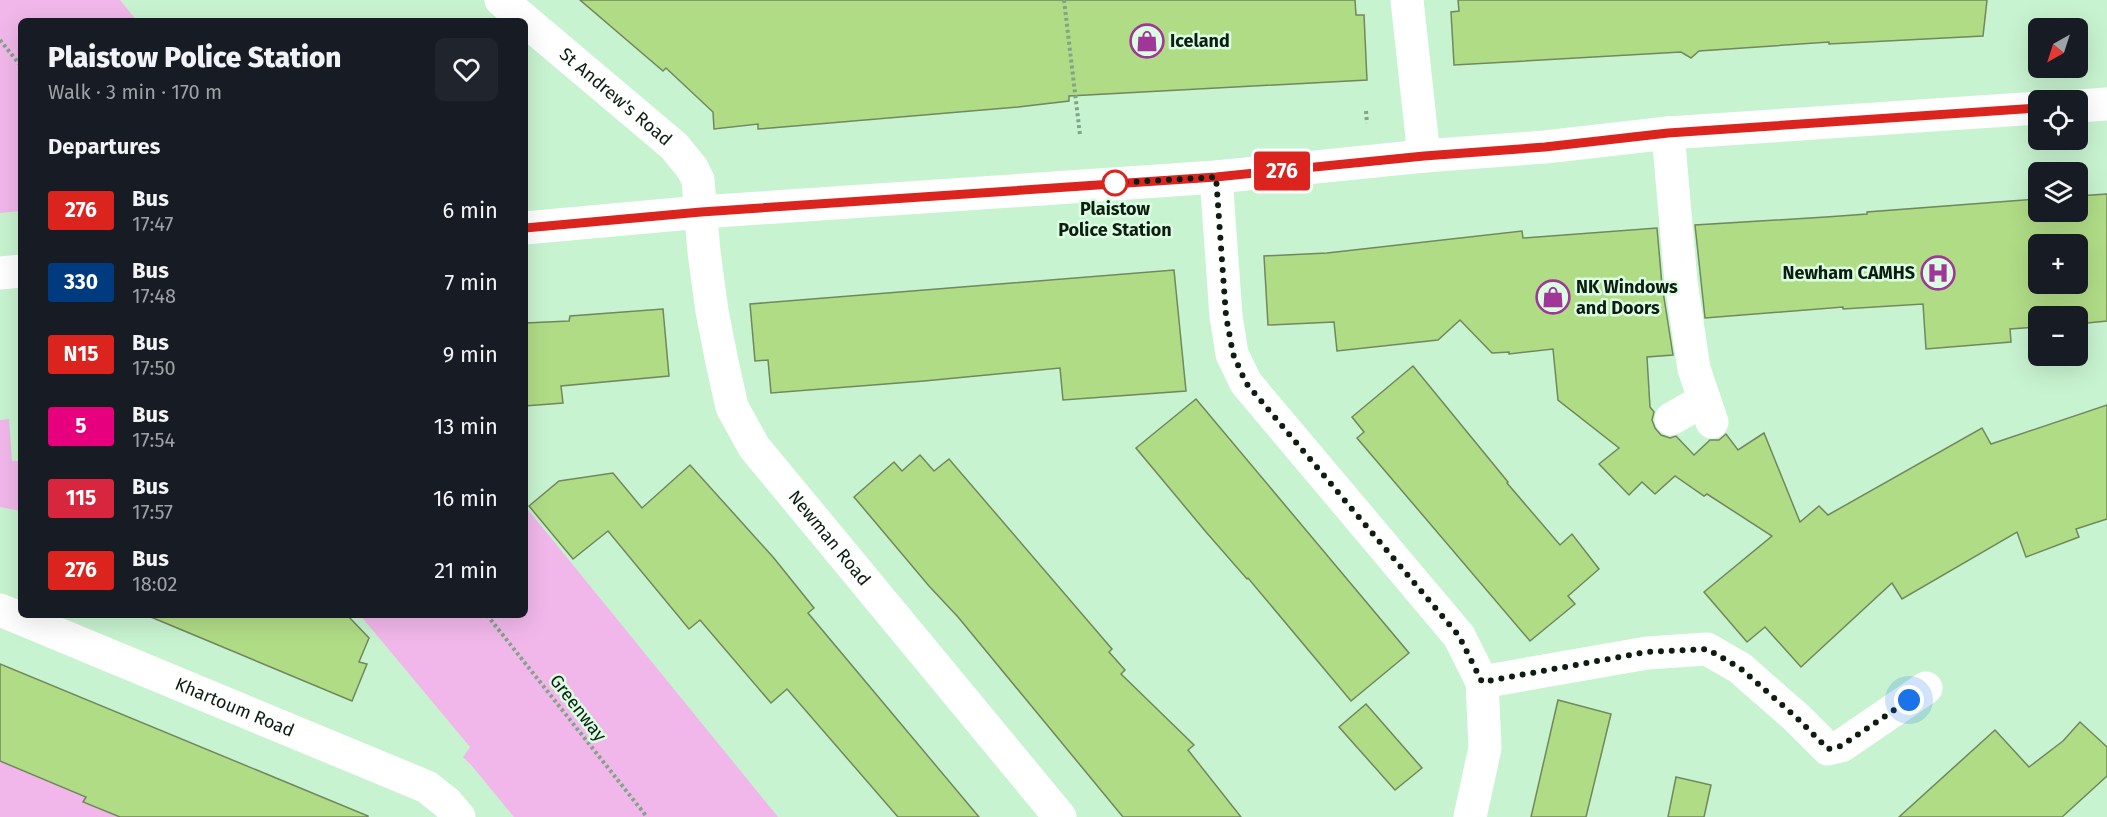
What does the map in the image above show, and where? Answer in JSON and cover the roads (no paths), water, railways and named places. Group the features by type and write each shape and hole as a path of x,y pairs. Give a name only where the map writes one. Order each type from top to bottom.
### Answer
{"street":[{"name":"St Andrew's Road","path":"501,0 522,18"},
{"path":"1407,0 1424,156"},
{"name":"St Andrew's Road","path":"528,23 674,146 692,168 698,180 701,212"},
{"path":"2088,105 2107,104"},
{"path":"528,228 701,212 1216,177 1424,156 1545,147 1668,133 2028,109"},
{"path":"1668,133 1681,282 1694,369 1708,411 1671,419"},
{"path":"1216,177 1226,316 1233,354 1246,383 1459,636 1482,682 1485,748 1470,817"},
{"name":"Newman Road","path":"701,212 712,311 729,396 732,407 754,447 1060,817"},
{"path":"0,273 18,271"},
{"name":"Khartoum Road","path":"0,610 18,617"},
{"name":"Khartoum Road","path":"19,618 427,787 447,803 459,817"},
{"path":"1482,682 1647,652 1707,649 1740,668 1797,718 1828,749 1841,746 1926,688"}],"place":[{"name":"Iceland","path":"1147,41"},
{"name":"Plaistow Police Station","path":"1115,183"},
{"name":"Newham CAMHS","path":"1938,273"},
{"name":"NK Windows and Doors","path":"1553,297"}]}
